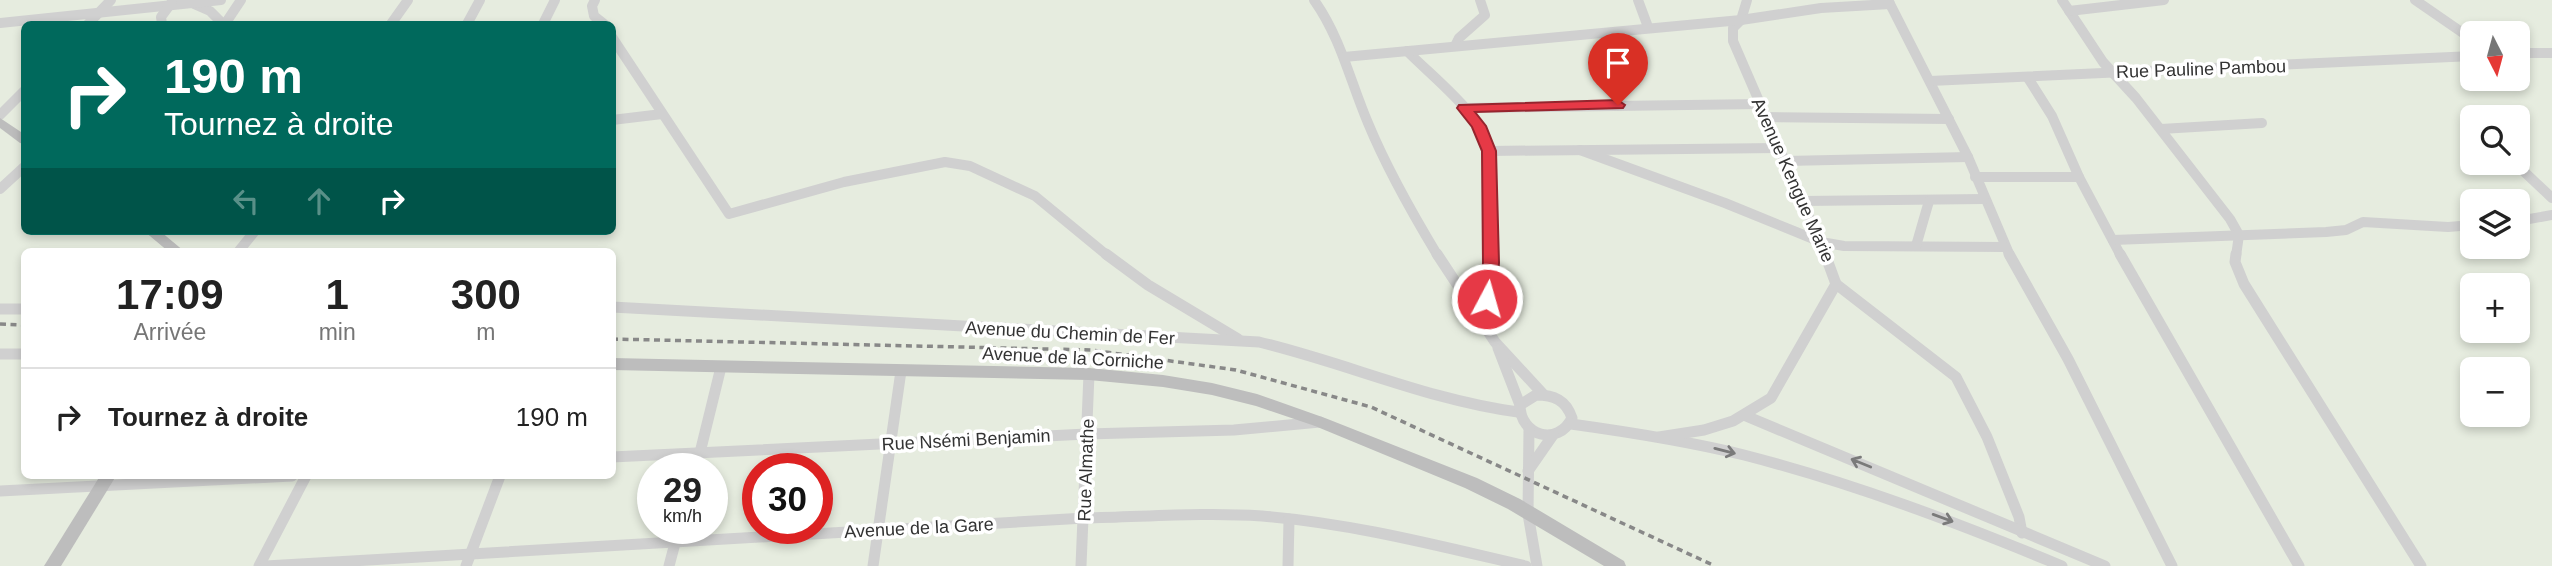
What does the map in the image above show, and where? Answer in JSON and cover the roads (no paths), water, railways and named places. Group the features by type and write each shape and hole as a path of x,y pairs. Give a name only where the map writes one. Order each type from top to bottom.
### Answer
{"street":[{"path":"91,21 111,0"},
{"path":"0,23 171,3 221,0"},
{"path":"226,21 241,0"},
{"path":"393,21 408,0"},
{"path":"469,21 480,0"},
{"path":"544,21 555,0"},
{"path":"595,0 592,11 599,21"},
{"path":"1314,0 1328,17 1368,125 1408,207 1496,342 1543,394 1563,402 1571,412 1571,424 1564,431 1541,435 1523,424 1496,342"},
{"path":"1455,46 1459,38 1485,15 1480,0"},
{"path":"1638,0 1648,27"},
{"path":"2062,0 2086,40 2212,193 2239,235 2235,262 2244,284 2421,566"},
{"path":"2069,11 2164,0"},
{"path":"2415,0 2460,31"},
{"name":"Avenue Kengue Marie","path":"1659,437 1696,432 1746,416 1771,398 1836,284 1821,242 1733,41 1733,28 1741,20 1746,1"},
{"path":"1344,57 1741,20 1821,8 1889,2 1968,157 2005,247 2068,359 2172,566"},
{"path":"162,21 161,17 171,3"},
{"path":"191,3 210,11 221,21"},
{"path":"616,43 729,214 835,184 923,165 945,162 970,166 1035,195 1098,248 1148,285 1240,340"},
{"path":"1407,51 1479,126 1489,151 1490,281 1487,299 1478,316"},
{"path":"2530,53 2552,53"},
{"name":"Rue Pauline Pambou","path":"1930,81 2460,57"},
{"path":"2028,78 2052,116 2079,177 2152,313 2299,566"},
{"path":"2,120 21,95"},
{"path":"1464,108 1760,104"},
{"path":"2,120 21,107"},
{"path":"616,120 662,114"},
{"path":"1766,117 1949,119"},
{"path":"2,120 21,137"},
{"path":"2161,129 2262,123"},
{"path":"1489,151 1778,148"},
{"path":"1580,150 1725,203 1821,242 1844,246 2005,247"},
{"path":"1786,161 1968,157"},
{"path":"0,190 21,170"},
{"path":"2528,175 2552,198"},
{"path":"1975,177 2079,177"},
{"path":"1803,201 1984,199"},
{"path":"1916,246 1929,201"},
{"path":"2530,219 2552,215"},
{"path":"2113,240 2336,231 2363,222 2460,226"},
{"path":"156,235 173,248"},
{"path":"1836,284 1956,377 1987,437 2019,517 2022,533"},
{"name":"Avenue du Chemin de Fer","path":"616,307 1171,339 1240,340 1282,347 1384,382 1469,406 1519,408"},
{"path":"0,309 21,309"},
{"path":"0,354 21,354"},
{"name":"Avenue de la Corniche","path":"616,363 1089,374 1212,389 1257,400 1320,422 1471,483 1618,566"},
{"path":"701,451 721,367"},
{"path":"873,566 901,371"},
{"name":"Rue Almathe","path":"1082,566 1089,374"},
{"path":"1519,408 1529,397 1543,394"},
{"path":"1746,416 2105,566"},
{"name":"Rue Nsémi Benjamin","path":"616,457 1087,434 1234,430 1320,422"},
{"path":"1571,424 1659,437 1776,463 1975,530 2062,566"},
{"path":"1529,429 1528,514 1536,566"},
{"path":"1528,471 1553,435"},
{"path":"0,491 105,481 180,479"},
{"path":"259,566 304,479"},
{"path":"466,566 499,479"},
{"path":"52,566 105,481"},
{"name":"Avenue de la Gare","path":"728,534 877,531 1085,518 1204,515 1289,519 1526,566"},
{"path":"1288,566 1289,519"},
{"name":"Avenue de la Gare","path":"266,566 471,553 637,538"},
{"path":"669,566 675,544"}],"railway":[{"path":"0,324 21,325"},
{"path":"616,339 1091,350 1236,370 1371,407 1715,566"}]}
